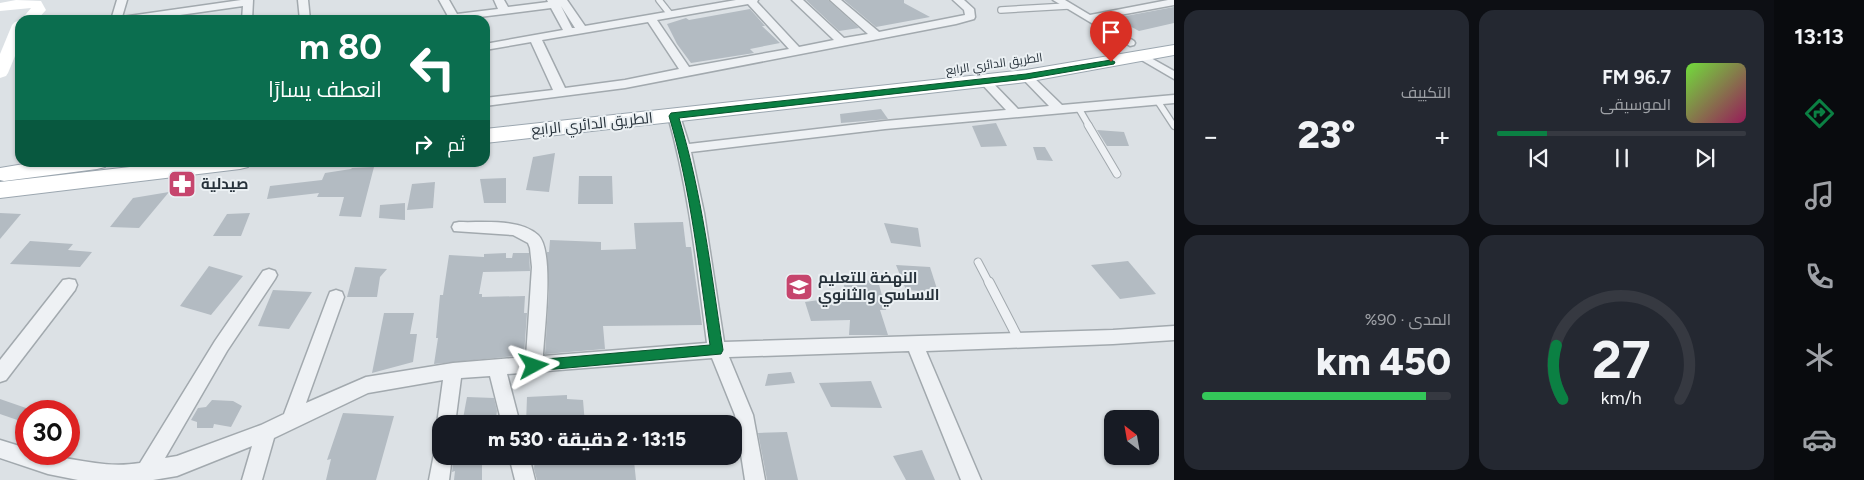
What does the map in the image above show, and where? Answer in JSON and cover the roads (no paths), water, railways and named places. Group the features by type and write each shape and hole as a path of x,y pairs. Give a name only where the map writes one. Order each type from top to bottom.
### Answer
{"main road":[{"name":"الطريق الدائري الرابع","path":"490,135 1026,76 1174,39"},
{"name":"الطريق الدائري الرابع","path":"490,119 961,70 1078,53 1136,50"},
{"path":"0,165 15,166"},
{"path":"20,167 40,169"},
{"path":"0,175 56,167"},
{"path":"0,190 197,167"}],"street":[{"path":"118,15 122,0"},
{"path":"303,0 304,15"},
{"path":"444,0 452,15"},
{"path":"499,0 504,11"},
{"path":"797,0 842,42"},
{"path":"835,0 877,36"},
{"path":"490,101 625,84 686,71 956,22 970,17 969,9 958,0"},
{"path":"1058,0 1089,18 1174,76"},
{"path":"1120,0 1136,9"},
{"path":"156,15 248,1 247,15"},
{"path":"490,45 746,1 797,51"},
{"path":"472,15 558,2"},
{"path":"558,2 582,30"},
{"path":"558,2 570,32"},
{"path":"1089,18 1174,2"},
{"path":"10,4 36,4 38,12"},
{"path":"650,17 686,71"},
{"path":"1,28 15,25"},
{"path":"0,73 15,33"},
{"path":"536,38 561,93"},
{"path":"1026,76 1059,109"},
{"path":"985,81 1015,113"},
{"path":"684,149 885,125 1174,99"},
{"path":"674,116 684,149 697,212 717,350 744,415 755,480"},
{"path":"459,227 516,230 532,239 538,248 540,267 534,366"},
{"path":"146,472 221,346 270,275"},
{"path":"0,374 69,285"},
{"path":"291,419 336,297"},
{"path":"0,449 99,477 127,475 177,466 266,432 366,385 407,377 453,371 717,350 1174,333"},
{"path":"914,343 971,480"},
{"path":"497,369 509,415"},
{"path":"447,415 453,371"},
{"path":"252,480 266,432"},
{"path":"439,480 441,465"},
{"path":"521,465 525,480"}],"lane":[{"path":"659,0 670,14"},
{"path":"1001,10 1068,6"},
{"path":"1158,100 1174,126"},
{"path":"1078,107 1117,174"},
{"path":"978,262 1018,340"}],"place":[{"name":"صيدلية","path":"182,184"},
{"name":"النهضة للتعليم الاساسي والثانوي","path":"799,287"}]}
